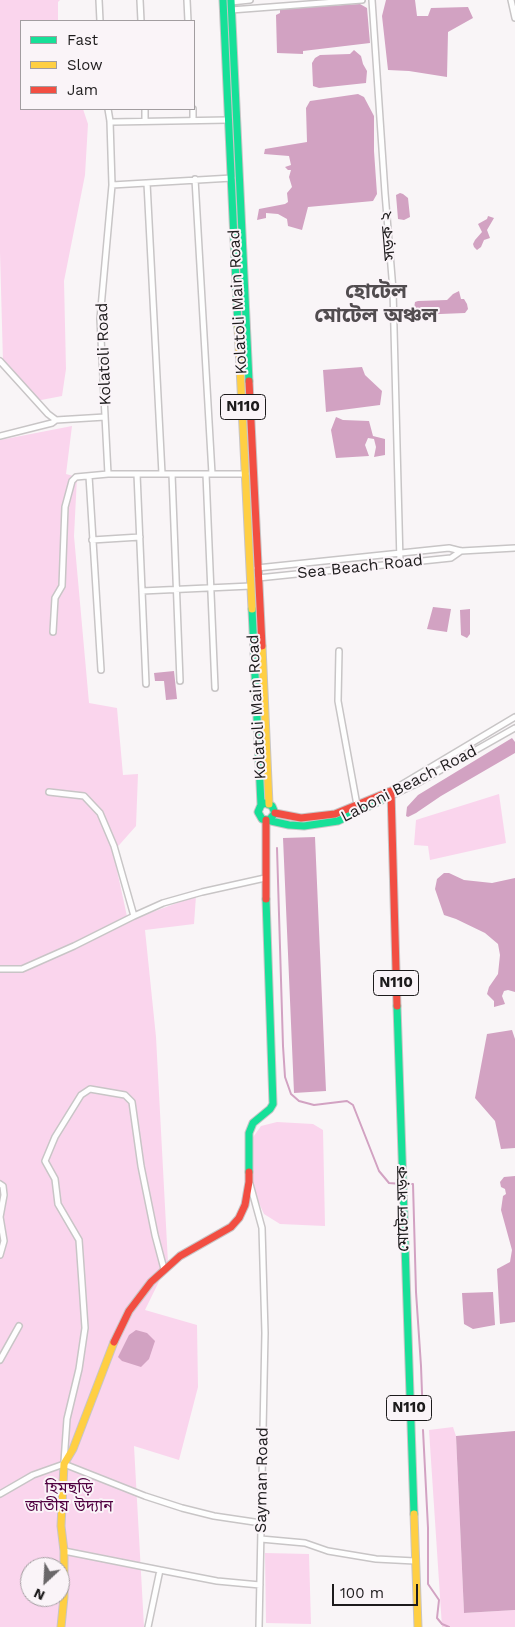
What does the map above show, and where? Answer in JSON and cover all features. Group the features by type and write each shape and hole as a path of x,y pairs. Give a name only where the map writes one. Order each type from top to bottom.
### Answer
{"main road":[{"name":"N110","path":"227,10 228,1"},
{"name":"Kolatoli Main Road","path":"227,10 229,120 235,152 232,178 251,586 265,804 258,808 259,816 270,818"},
{"name":"Kolatoli Main Road","path":"227,10 258,568 261,722"},
{"name":"Laboni Beach Road","path":"270,818 301,818 335,814 391,793"},
{"name":"Laboni Beach Road","path":"270,818 289,825 318,825 338,821 391,793"},
{"name":"মোটেল সড়ক","path":"391,793 404,1174 404,1274 418,1627"},
{"path":"61,1627 64,1597 64,1551 61,1526 64,1464 73,1449 112,1346 129,1311 151,1282 164,1269 180,1256 231,1228 239,1218 245,1205 249,1182 249,1132 253,1123 270,1109 273,1104 265,878 272,806 265,804"}],"street":[{"path":"98,0 100,20"},
{"path":"140,0 141,20"},
{"path":"187,0 188,20"},
{"path":"228,1 250,0"},
{"path":"227,10 362,0"},
{"name":"সড়ক ২","path":"372,0 384,193 393,290 400,562"},
{"path":"510,0 515,18"},
{"path":"108,110 112,122 229,120"},
{"path":"145,110 145,121"},
{"path":"193,110 193,120"},
{"name":"Kolatoli Road","path":"108,474 100,319 112,185 110,120"},
{"path":"112,185 232,178"},
{"path":"196,179 209,474 215,688"},
{"path":"148,183 162,474"},
{"path":"0,362 48,414 56,420"},
{"path":"0,436 52,423 56,420 105,417"},
{"path":"53,632 55,598 62,586 64,507 72,481 76,477 108,474 246,474"},
{"path":"137,474 146,684"},
{"path":"172,474 180,681"},
{"path":"89,476 101,670"},
{"path":"92,540 140,537"},
{"name":"Sea Beach Road","path":"258,568 450,548 460,551 515,548"},
{"name":"Sea Beach Road","path":"258,578 451,558 460,551"},
{"path":"330,561 332,570"},
{"path":"142,591 251,586"},
{"path":"339,651 338,701 357,806"},
{"name":"Laboni Beach Road","path":"391,793 515,717"},
{"name":"Laboni Beach Road","path":"391,793 416,784 515,728"},
{"path":"48,792 84,796 100,814 114,846 134,916"},
{"path":"0,969 22,969 163,903 265,878"},
{"path":"64,1464 67,1419 79,1369 85,1328 79,1240 58,1204 55,1179 45,1161 55,1137 81,1094 90,1089 125,1094 132,1102 141,1166 154,1235 164,1269"},
{"name":"Sayman Road","path":"249,1182 262,1228 265,1333 262,1523 258,1627"},
{"path":"0,1184 3,1186 4,1195 0,1217 4,1241 0,1255"},
{"path":"0,1360 19,1326"},
{"path":"0,1494 33,1474 64,1464 145,1496 182,1508 214,1516 262,1523"},
{"path":"261,1539 305,1543 376,1560 415,1562"},
{"path":"64,1551 216,1581 260,1585"},
{"path":"148,1627 160,1570"}],"green space":[{"path":"0,0 60,0 58,2 58,20 20,20 20,110 83,110 88,124 85,175 64,281 66,369 62,396 36,401 3,362 0,252"},
{"name":"হিমছড়ি জাতীয় উদ্যান","path":"72,426 66,474 77,477 74,536 89,703 117,708 123,775 138,774 136,826 113,852 128,921 196,896 194,924 145,930 156,1037 168,1263 145,1310 197,1325 198,1387 179,1460 134,1446 144,1627 0,1627 0,440"},
{"path":"499,794 506,843 430,860 428,846 414,845 416,820"},
{"path":"277,1122 313,1124 323,1130 325,1226 280,1224 264,1214 258,1201 253,1181 251,1140 261,1126"},
{"path":"453,1427 456,1436 464,1613 515,1610 515,1627 442,1627 429,1430"},
{"path":"265,1553 309,1554 311,1624 266,1623"}],"shaded area":[{"path":"386,0 415,0 417,16 428,16 431,8 468,7 473,18 448,32 447,77 388,70 382,16"},
{"path":"360,4 367,8 370,43 303,51 303,54 277,53 276,15 280,13 280,9"},
{"path":"354,50 361,56 367,71 366,83 319,88 313,86 312,63 315,58 320,55 350,54"},
{"path":"358,94 364,97 374,116 377,194 373,201 308,207 302,230 288,226 287,219 278,214 266,213 266,218 257,220 259,209 288,202 287,193 292,187 289,177 291,170 285,167 291,165 289,156 264,154 265,149 307,142 306,108 310,101"},
{"path":"400,193 408,198 410,217 404,220 398,219 396,195"},
{"path":"488,216 494,218 487,230 490,238 484,240 481,247 477,250 473,244 482,232 478,224 487,219"},
{"path":"459,291 461,299 464,299 467,304 468,309 465,313 416,315 415,302 447,300"},
{"path":"362,367 365,375 382,391 380,405 326,412 323,370"},
{"path":"336,417 343,420 369,421 373,436 385,439 385,455 374,457 376,447 374,439 368,438 365,445 369,456 336,458 331,430"},
{"path":"433,607 451,609 447,632 427,629"},
{"path":"470,609 470,634 467,638 461,635 460,610"},
{"path":"174,671 177,699 166,700 164,681 155,681 154,673"},
{"path":"512,738 515,742 515,753 441,796 416,813 408,817 406,816 407,807 418,795"},
{"path":"315,837 326,1091 294,1093 283,838"},
{"path":"444,873 449,873 464,880 492,883 515,878 515,992 504,991 502,996 505,1004 494,1007 494,1001 487,994 489,987 498,974 500,955 498,944 485,933 444,915 435,889 437,879"},
{"path":"512,1030 515,1039 515,1148 501,1149 495,1121 475,1098 487,1034"},
{"path":"515,1176 515,1322 500,1324 497,1269 510,1262 512,1250 501,1210 503,1196 506,1194 500,1182 504,1177"},
{"path":"493,1292 495,1325 473,1329 464,1324 462,1293"},
{"path":"136,1330 147,1333 155,1341 149,1359 141,1367 122,1361 118,1357 129,1335"},
{"path":"515,1431 515,1610 464,1613 456,1436"}],"waterway":[{"path":"277,848 283,1046 285,1077 291,1094 299,1101 314,1105 347,1101 353,1105 379,1171 389,1183 401,1184"},
{"path":"406,1184 413,1184 416,1292 423,1420"},
{"path":"423,1430 428,1528 428,1584 439,1600 437,1618 442,1624 449,1627"}],"traffic: fast":[{"path":"223,0 238,327"},
{"path":"231,0 249,381"},
{"path":"252,609 261,805"},
{"path":"270,819 275,813 272,806 265,803 261,805 258,812 262,819 304,826 338,821 382,800"},
{"path":"249,1172 249,1133 253,1123 270,1109 273,1104 266,899"},
{"path":"397,1006 414,1514"}],"traffic: slow":[{"path":"238,327 252,609"},
{"path":"262,646 269,804"},
{"path":"61,1627 64,1597 64,1551 61,1526 64,1464 73,1449 114,1342"},
{"path":"414,1514 418,1627"}],"traffic: jam":[{"path":"249,381 262,646"},
{"path":"275,813 301,818 335,814 391,791 397,1006"},
{"path":"266,820 266,899"},
{"path":"114,1342 129,1311 151,1282 180,1256 231,1227 239,1218 245,1205 249,1172"}],"district":[{"name":"হোটেল মোটেল অঞ্চল","path":"376,304"}]}
